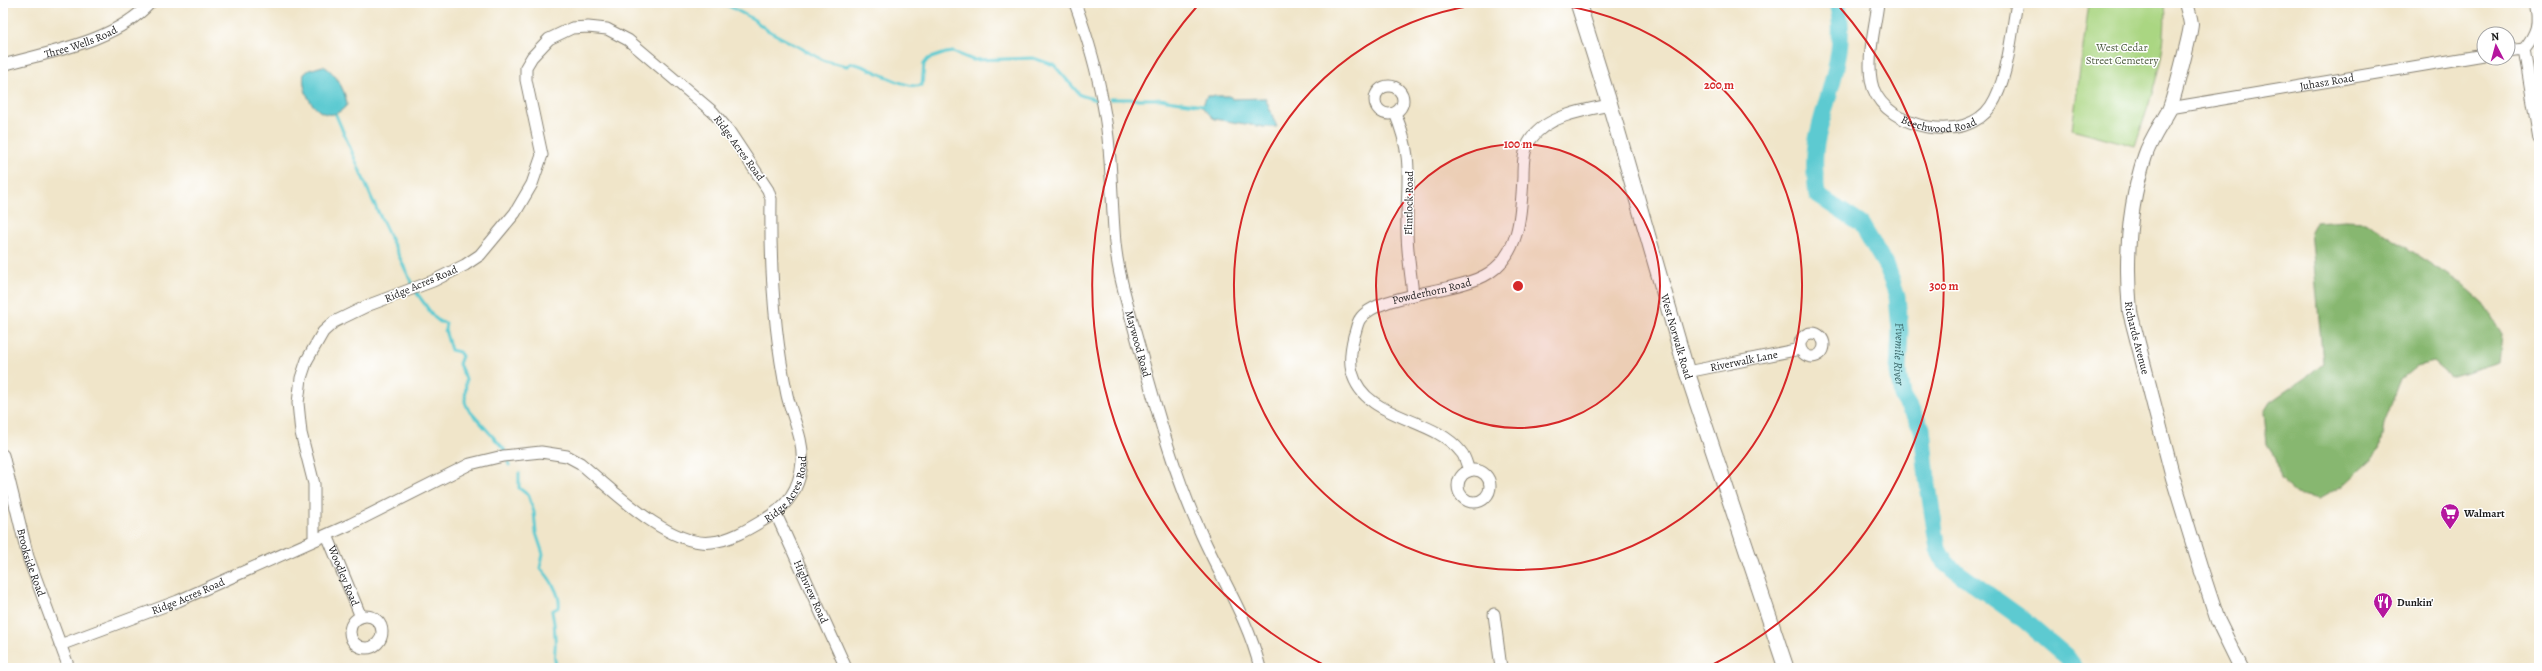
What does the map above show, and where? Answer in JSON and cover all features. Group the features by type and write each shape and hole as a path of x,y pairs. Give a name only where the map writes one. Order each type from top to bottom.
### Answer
{"main road":[{"name":"West Norwalk Road","path":"1578,3 1610,105 1687,372 1752,552 1786,668"}],"street":[{"name":"Three Wells Road","path":"3,65 97,37 113,30 150,3"},
{"name":"Maywood Road","path":"1076,3 1095,64 1104,105 1114,202 1115,244 1121,277 1135,331 1164,435 1183,492 1200,532 1242,614 1260,668"},
{"name":"Beechwood Road","path":"1878,3 1871,74 1873,86 1880,101 1892,113 1906,120 1954,128 1975,121 1985,113 1995,99 2002,78 2017,3"},
{"name":"Richards Avenue","path":"2186,3 2191,25 2170,108 2146,153 2136,186 2129,223 2126,260 2130,312 2173,478 2200,566 2218,621 2241,668"},
{"path":"2516,50 2524,49 2534,36 2538,25 2535,3"},
{"name":"Ridge Acres Road","path":"60,645 178,601 327,535 453,472 506,455 541,452 567,456 580,463 663,528 684,538 701,542 725,539 776,514 796,489 802,461 801,443 787,395 775,317 771,283 771,199 768,190 729,131 713,112 618,34 595,27 572,28 549,39 532,57 526,67 526,80 542,156 532,184 515,213 480,255 465,265 415,289 369,305 334,322 323,332 307,360 301,378 298,403 301,433 314,484 314,540"},
{"path":"2524,49 2539,139"},
{"name":"Juhasz Road","path":"2170,108 2476,56"},
{"name":"Powderhorn Road","path":"1469,471 1462,452 1446,437 1426,426 1384,410 1362,391 1352,373 1350,350 1360,319 1381,304 1413,295 1466,285 1490,273 1507,257 1518,232 1524,157 1531,139 1550,124 1581,111 1610,105"},
{"name":"Flintlock Road","path":"1395,113 1407,145 1410,167 1407,231 1413,295"},
{"name":"Riverwalk Lane","path":"1687,372 1800,349"},
{"name":"Brookside Road","path":"3,455 28,557 69,668"},
{"name":"Highview Road","path":"776,514 846,668"},
{"name":"Woodley Road","path":"327,535 361,617"},
{"path":"1494,614 1501,668"}],"green space":[{"name":"West Cedar Street Cemetery","path":"2089,3 2164,3 2164,39 2161,57 2152,93 2135,146 2072,129"},
{"path":"2345,220 2365,221 2458,281 2484,304 2502,334 2499,362 2450,377 2433,362 2417,366 2401,379 2384,423 2379,451 2342,486 2319,499 2297,494 2280,479 2276,458 2267,444 2264,412 2270,402 2305,378 2323,363 2311,231 2316,222"}],"water":[{"path":"323,66 332,72 336,77 345,94 347,105 339,112 330,114 323,113 310,101 306,92 304,74 309,70"},
{"path":"1207,96 1230,96 1232,99 1265,98 1277,127 1264,127 1214,119 1202,107"}],"waterway":[{"path":"723,3 753,19 767,30 825,61 847,66 851,63 859,65 909,85 922,85 924,64 928,59 946,53 953,52 973,60 1033,58 1054,65 1080,95 1096,100"},
{"name":"Fivemile River","path":"1837,3 1840,21 1840,38 1835,72 1816,146 1815,167 1817,195 1861,224 1888,269 1897,296 1900,331 1898,372 1902,396 1922,428 1927,479 1938,549 1946,564 2024,620 2067,657 2075,668"},
{"path":"1110,99 1159,99 1203,105"},
{"path":"336,115 372,199 416,292 434,317 440,322 446,323 445,330 451,350 459,352 462,356 459,364 466,379 465,402 468,409 504,449 509,465"},
{"path":"519,473 519,488 528,495 534,512 536,533 543,554 540,568 547,576 558,597 559,607 552,611 555,630 555,660 558,668"}],"place":[{"name":"Walmart","path":"2450,530"},
{"name":"Dunkin'","path":"2383,619"}]}
